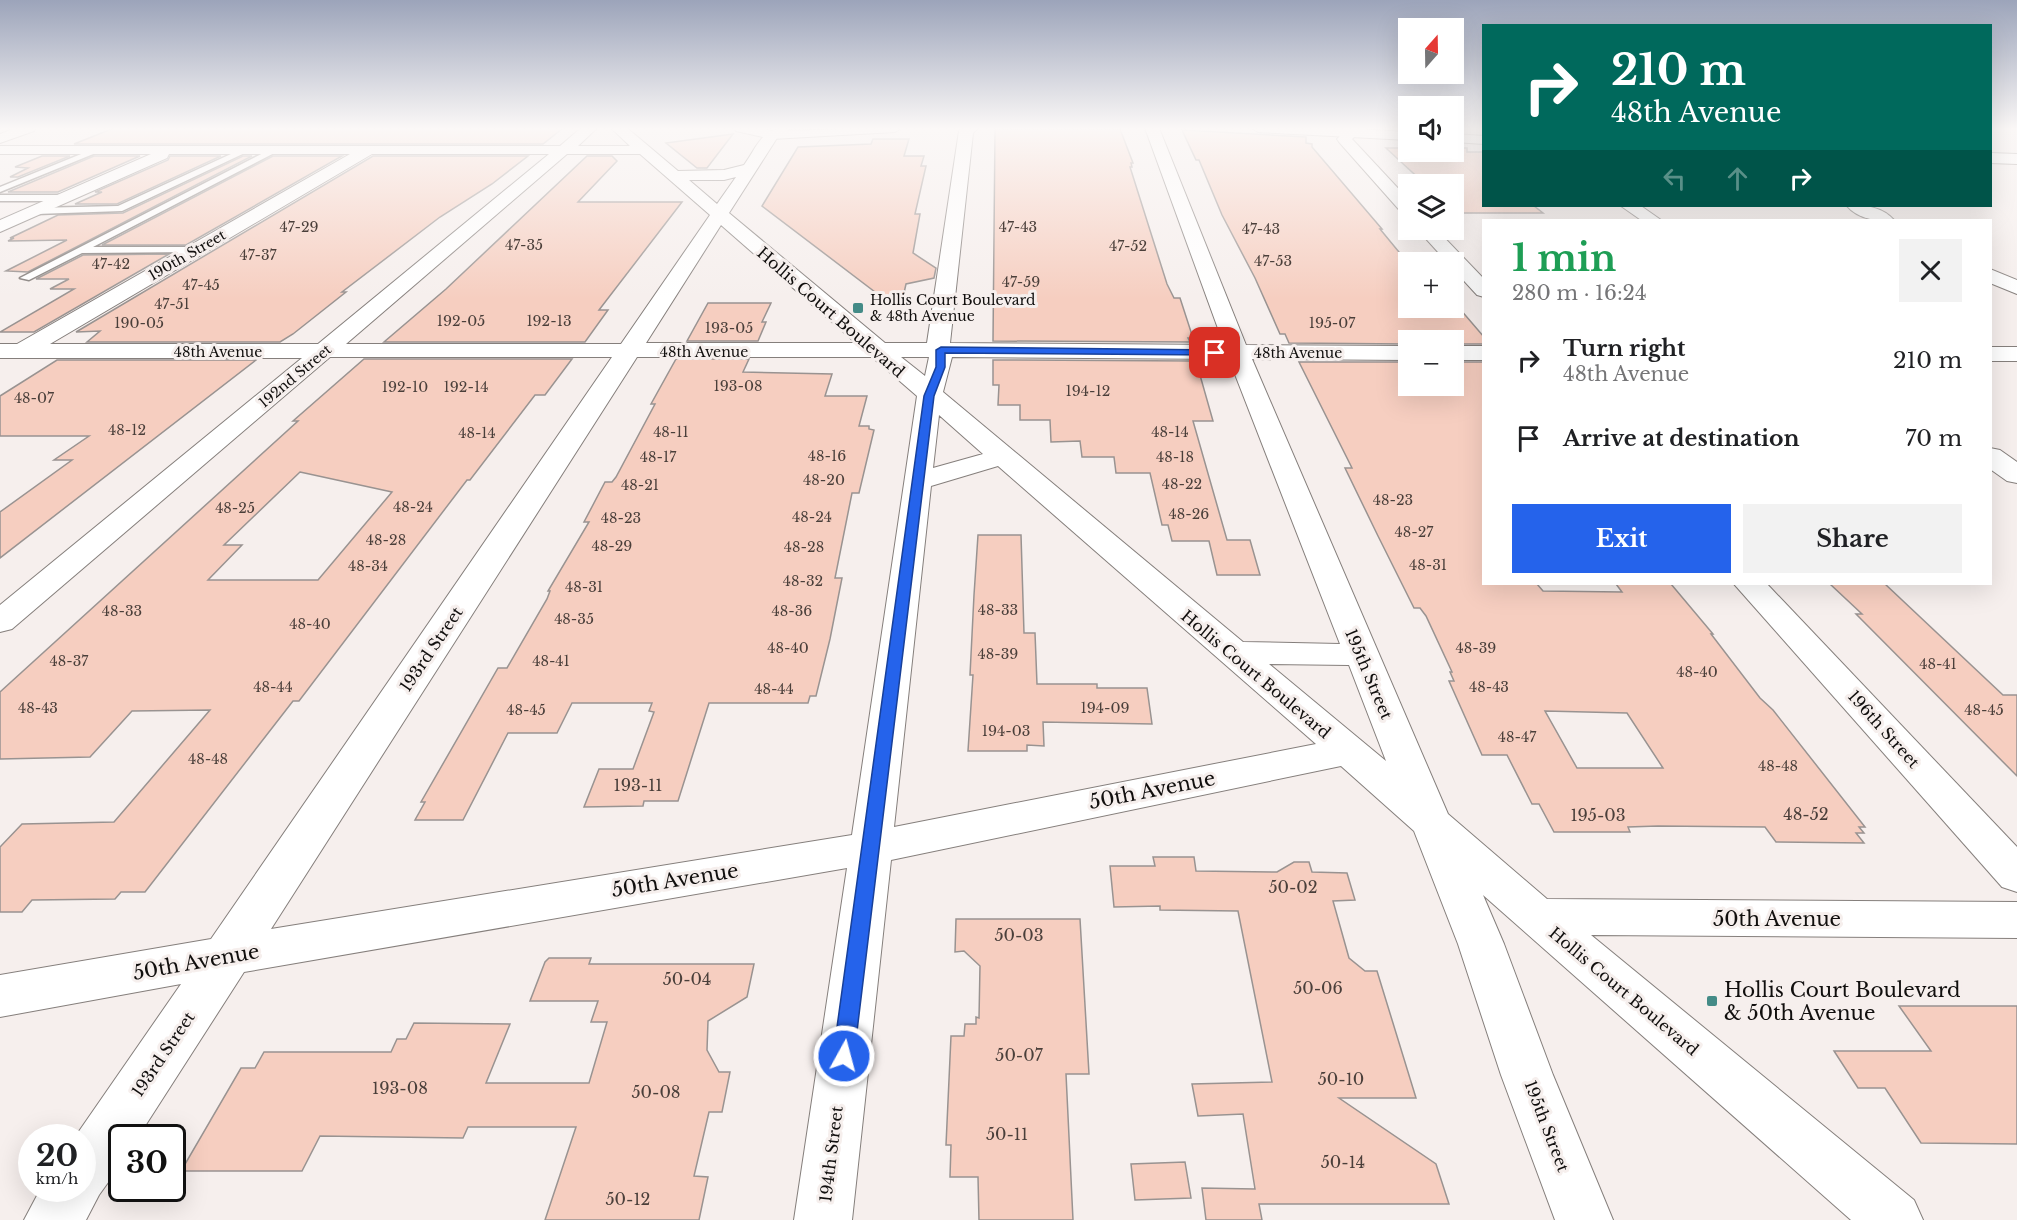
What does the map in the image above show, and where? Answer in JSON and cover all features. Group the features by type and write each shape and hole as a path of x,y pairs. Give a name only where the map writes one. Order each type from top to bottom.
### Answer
{"street":[{"path":"0,227 94,185"},
{"name":"190th Street","path":"0,364 11,351 308,185"},
{"name":"192nd Street","path":"0,622 520,185"},
{"name":"Hollis Court Boulevard","path":"682,185 1894,1220"},
{"name":"193rd Street","path":"96,1154 740,185"},
{"name":"194th Street","path":"823,1220 929,396 940,367 941,350 938,340 959,185"},
{"name":"195th Street","path":"1174,185 1238,353 1361,655 1433,824 1584,1220"},
{"path":"1386,185 1398,198"},
{"path":"1632,207 1650,219"},
{"path":"1858,207 1883,219"},
{"path":"1436,240 1482,289"},
{"path":"1992,275 2017,288"},
{"name":"48th Avenue","path":"11,351 941,350 1398,353"},
{"path":"1464,353 1482,353"},
{"path":"1992,354 2017,354"},
{"path":"918,481 1001,457"},
{"path":"1992,457 2017,475"},
{"name":"196th Street","path":"1751,585 2017,875"},
{"path":"1231,652 1361,655"},
{"name":"50th Avenue","path":"0,996 870,848 1347,751"},
{"name":"50th Avenue","path":"1537,917 2017,920"},
{"path":"52,1220 64,1202"}],"lane":[{"path":"36,211 119,209 171,185"},
{"path":"25,278 207,185"},
{"path":"0,198 64,198"},
{"path":"79,250 195,250"}],"building":[{"path":"25,185 74,185 58,192 8,192"},
{"path":"111,185 158,185 117,204 75,204 102,192 95,192"},
{"path":"182,185 196,185 28,272 6,271 67,240 8,241 14,238 10,238 58,215 123,213"},
{"path":"217,185 291,185 186,245 102,245"},
{"path":"324,185 491,185 440,217 280,342 87,342 100,331 76,332"},
{"path":"556,185 594,185 578,202 682,202 599,310 608,310 585,342 384,342 446,289"},
{"path":"775,185 922,185 915,214 920,214 913,253 936,268 934,278 906,284 900,311 762,206"},
{"path":"994,185 1136,185 1167,284 1174,298 1180,298 1193,338 1188,338 1190,342 993,341"},
{"path":"1209,185 1344,185 1399,252 1398,318 1464,318 1464,314 1482,335 1482,344 1464,344 1464,330 1398,330 1398,344 1289,343 1285,334 1280,334 1255,278 1222,215"},
{"path":"1464,185 1482,185 1482,207 1535,207 1543,213 1464,213"},
{"path":"169,254 34,332 0,332 74,289 50,289 69,279 36,279 83,255"},
{"path":"708,303 771,303 762,322 766,322 758,341 687,341"},
{"path":"364,359 572,359 545,395 535,395 470,480 467,480 299,701 293,701 145,892 121,892 115,899 32,900 22,912 0,912 0,847 22,824 114,822 210,710 132,711 90,757 0,759 0,692 298,421 293,421","holes":["300,472 392,492 318,580 208,580 242,545 224,545"]},
{"path":"676,359 749,359 743,372 832,374 825,396 867,396 859,426 869,426 869,429 874,430 859,493 852,493 835,578 842,578 816,696 810,696 808,703 709,703 678,801 644,801 643,806 584,807 599,769 633,769 654,712 649,711 652,703 572,703 557,733 508,733 463,820 415,820 425,802 421,802 498,668 507,668 547,599 550,591 548,591 589,522 584,522 605,482 612,482 616,477 655,404 651,404"},
{"path":"57,360 256,360 0,558 0,512 72,460 54,460 89,436 0,436 0,396"},
{"path":"993,360 1196,361 1213,421 1193,421 1227,540 1250,540 1260,575 1217,575 1209,541 1172,541 1168,525 1162,525 1150,473 1116,473 1114,457 1082,457 1080,441 1051,442 1050,420 1020,420 1020,405 998,405 999,385 993,385"},
{"path":"1299,362 1398,362 1398,396 1464,396 1464,362 1482,362 1482,585 1538,585 1543,591 1622,592 1617,585 1672,585 1865,827 1859,827 1864,833 1856,833 1864,843 1776,842 1765,827 1658,826 1628,827 1630,832 1554,832 1539,804 1532,804 1507,755 1482,755 1449,681 1454,681 1450,672 1452,672 1426,616 1420,608 1414,608 1345,468 1352,468","holes":["1545,711 1627,713 1663,768 1577,768"]},
{"path":"978,535 1021,535 1024,633 1035,633 1037,684 1097,684 1097,688 1147,688 1152,724 1043,722 1044,746 1027,745 1027,751 968,751"},
{"path":"1831,585 1886,585 2003,695 2017,695 2017,776 1856,614 1862,614"},
{"path":"1153,857 1194,857 1196,871 1277,872 1294,862 1309,862 1312,872 1347,873 1355,900 1333,901 1349,958 1365,971 1377,971 1416,1098 1339,1098 1436,1164 1449,1204 1259,1204 1262,1220 1206,1220 1202,1188 1255,1189 1243,1114 1198,1116 1192,1084 1272,1082 1238,911 1160,910 1160,906 1114,907 1110,866 1155,866"},
{"path":"956,919 1080,919 1089,1074 1066,1074 1073,1220 979,1220 978,1177 950,1177 951,1145 946,1145 951,1036 964,1036 965,1024 976,1024 976,1017 979,1018 980,966 964,951 955,952"},
{"path":"549,958 591,958 589,964 754,964 747,997 708,1021 707,1050 719,1072 730,1072 722,1112 709,1112 694,1176 708,1177 699,1220 545,1220 576,1127 468,1127 463,1138 320,1136 302,1171 186,1171 186,1162 241,1068 255,1068 264,1052 391,1052 397,1039 406,1039 414,1023 510,1024 486,1083 589,1083 607,1022 591,1022 598,1001 530,1001 545,962"},
{"path":"1899,1006 2017,1006 2017,1144 1921,1143 1885,1088 1858,1088 1834,1051 1931,1051"},
{"path":"1185,1162 1191,1198 1135,1200 1131,1164"}],"place":[{"name":"Hollis Court Boulevard & 48th Avenue","path":"858,308"},
{"name":"Hollis Court Boulevard & 50th Avenue","path":"1712,1001"}],"route":[{"path":"844,1056 918,481 927,429 929,396 940,367 941,350 1215,353"}]}
